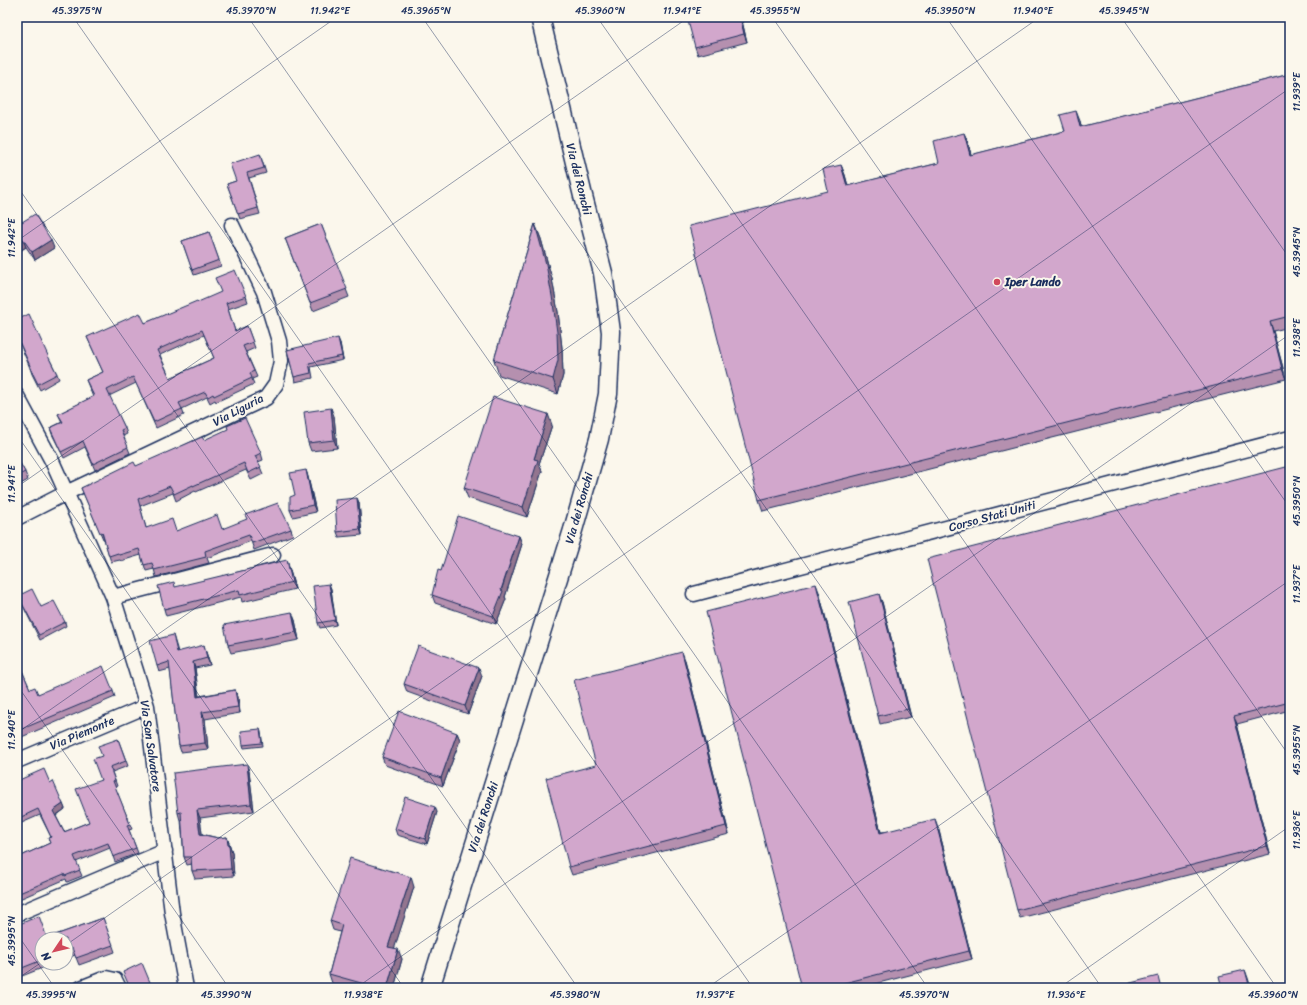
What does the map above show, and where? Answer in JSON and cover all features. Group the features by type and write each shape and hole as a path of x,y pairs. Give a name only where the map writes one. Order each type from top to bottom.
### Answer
{"street":[{"name":"Via dei Ronchi","path":"430,988 573,530 599,439 608,394 611,332 603,273 540,17"},
{"name":"Via Liguria","path":"17,518 66,493 266,398 276,384 281,361 278,341 264,292 232,225"},
{"name":"Via San Salvatore","path":"17,396 52,461 113,597 147,706 172,913 186,988"},
{"name":"Corso Stati Uniti","path":"694,594 1290,438"},
{"path":"113,597 273,555"},
{"name":"Via Piemonte","path":"17,761 147,706"},
{"path":"17,914 165,851"},
{"path":"81,988 106,978 115,980 119,988"}],"building":[{"path":"704,17 740,17 744,34 695,47 688,21"},
{"name":"Iper Lando","path":"1290,74 1290,316 1270,321 1282,369 759,500 689,226 828,191 823,169 841,165 847,186 939,163 934,141 964,133 970,155 1065,131 1060,115 1076,111 1080,127"},
{"path":"260,154 264,168 247,173 258,208 238,214 227,184 236,181 230,164"},
{"path":"17,214 22,222 35,214 51,240 32,252 23,239 17,243"},
{"path":"321,224 347,289 310,303 285,238"},
{"path":"535,224 546,264 557,332 558,360 553,379 494,360"},
{"path":"209,232 219,260 192,270 182,241"},
{"path":"235,270 246,296 226,303 235,331 247,326 253,342 243,346 254,371 250,373 252,378 214,396 213,394 208,397 205,392 179,403 182,409 154,422 133,377 107,390 125,428 121,430 128,447 93,464 83,441 61,452 50,428 63,422 58,414 94,396 86,380 103,372 87,337 140,313 145,323 221,292 215,278","holes":["202,330 214,358 170,378 157,350"]},
{"path":"29,314 57,374 38,384 17,337 19,335 17,331 17,320"},
{"path":"338,338 342,356 309,363 311,373 294,377 287,350"},
{"path":"493,397 548,414 534,459 538,460 523,507 464,488"},
{"path":"331,408 334,440 308,443 304,412"},
{"path":"245,418 261,453 255,456 261,467 248,473 244,463 174,494 170,486 138,499 146,528 172,519 176,531 217,515 222,529 247,519 245,515 278,503 291,529 252,543 249,535 205,551 206,557 154,570 152,563 144,565 139,549 119,555 118,553 109,556 102,532 100,533 81,488 134,462 136,466 202,437 204,440 228,429 227,426"},
{"path":"17,458 25,472 17,476"},
{"path":"1290,466 1290,702 1234,716 1267,846 1017,910 927,559"},
{"path":"306,470 313,505 290,510 290,497 295,495 290,473"},
{"path":"357,498 360,529 337,532 335,500"},
{"path":"458,516 519,536 501,590 503,591 493,616 432,595 438,570 441,571"},
{"path":"287,560 292,582 240,595 239,590 164,609 158,586 174,582 175,587"},
{"path":"329,584 335,620 318,623 313,586"},
{"path":"816,584 880,833 935,819 969,951 825,988 802,988 706,612"},
{"path":"32,589 41,607 54,601 65,622 39,635 18,596"},
{"path":"879,594 908,709 878,716 849,602"},
{"path":"292,612 296,632 228,645 224,625"},
{"path":"173,635 177,652 204,645 207,658 193,662 197,697 235,690 238,707 202,712 205,743 179,746 169,662 157,666 150,641"},
{"path":"418,646 479,668 465,706 404,684"},
{"path":"682,652 726,826 569,867 546,778 596,765 574,680"},
{"path":"17,659 30,689 35,687 38,694 103,666 113,691 17,731"},
{"path":"399,711 457,733 441,778 382,757"},
{"path":"260,729 262,743 243,745 241,731"},
{"path":"118,739 126,761 110,767 115,781 113,781 130,824 127,825 136,848 113,857 108,843 74,856 80,870 65,876 64,874 17,894 17,858 50,843 48,838 51,837 38,809 17,819 17,781 44,769 50,783 53,781 63,804 53,811 64,832 89,822 76,789 101,780 93,759 102,756 98,746"},
{"path":"247,764 251,804 197,810 200,834 218,838 227,837 231,869 192,871 191,857 184,857 181,812 178,813 173,773"},
{"path":"405,797 435,807 425,839 395,829"},
{"path":"350,858 411,877 388,947 398,949 387,988 379,988 329,974 342,925 330,921"},
{"path":"39,916 44,931 34,931 34,963 17,970 17,925"},
{"path":"103,918 113,945 76,958 74,953 74,931 67,931"},
{"path":"142,963 152,987 130,988 123,972"},
{"path":"1245,970 1250,988 1222,988 1219,976"},
{"path":"1158,976 1161,988 1111,988"}],"place":[{"name":"Iper Lando","path":"997,282"}]}
